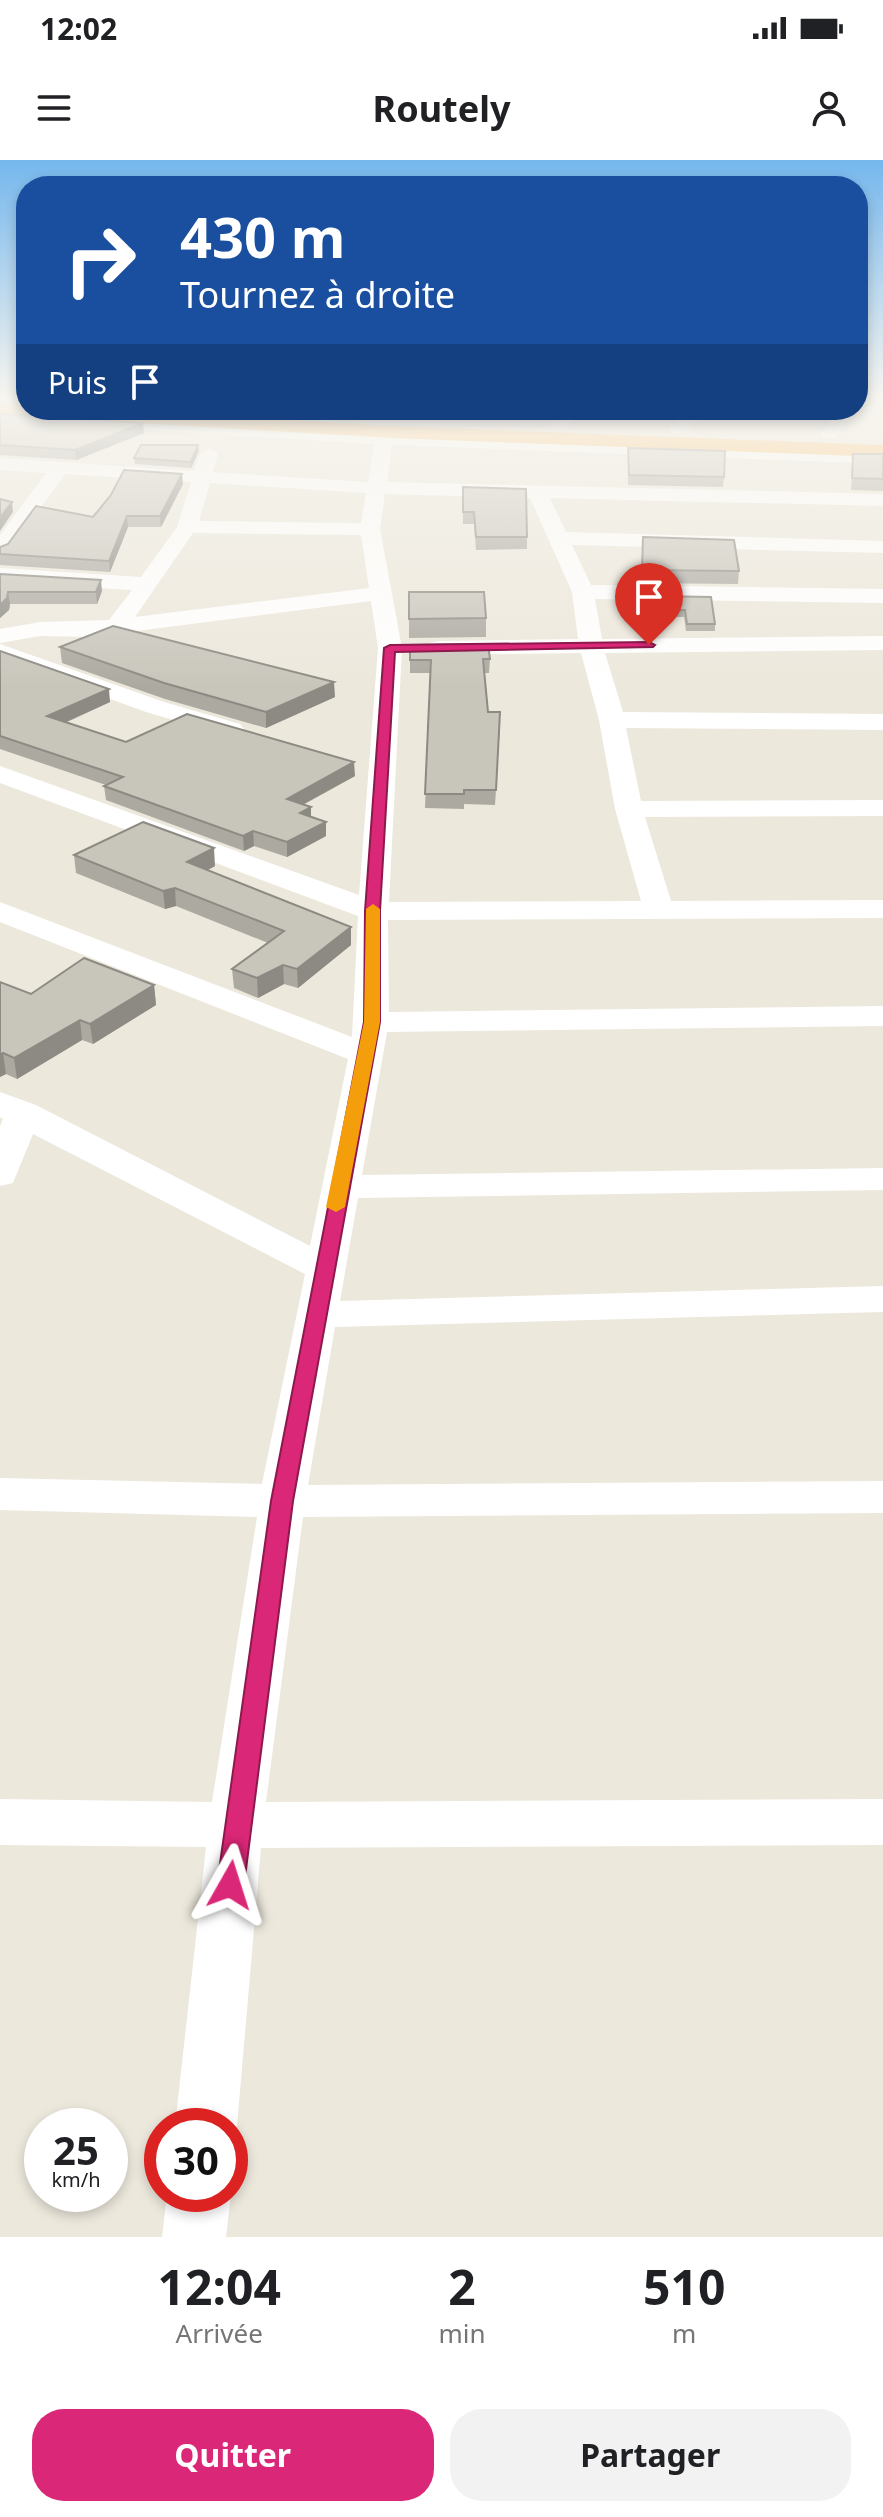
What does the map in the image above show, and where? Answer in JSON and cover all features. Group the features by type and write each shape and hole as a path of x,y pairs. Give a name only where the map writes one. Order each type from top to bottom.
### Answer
{"street":[{"path":"0,550 33,494"},
{"path":"117,626 187,527 196,494"},
{"path":"208,2108 236,1825 282,1501 339,1187 370,1038 373,911 368,768 390,648 370,529 374,494"},
{"path":"538,494 583,592 591,646 612,720 629,809 659,911"},
{"path":"584,494 883,500"},
{"path":"187,527 370,529"},
{"path":"561,538 883,547"},
{"path":"0,575 148,584"},
{"path":"583,592 883,596"},
{"path":"0,636 40,629 89,630 381,593"},
{"path":"390,648 883,643"},
{"path":"0,651 155,707 262,738"},
{"path":"612,720 883,722"},
{"path":"0,774 373,911 883,909"},
{"path":"629,809 883,808"},
{"path":"0,911 194,989 370,1038 883,1016"},
{"path":"0,1175 11,1108 325,1269"},
{"path":"339,1187 883,1179"},
{"path":"317,1315 883,1299"},
{"path":"0,1494 282,1501 883,1497"},
{"path":"0,1822 236,1825 883,1822"},
{"path":"194,2237 197,2212"}],"building":[{"path":"172,494 160,516 127,516 109,561 0,554 0,547 8,544 36,506 93,517 111,495"},
{"path":"463,494 526,494 527,537 476,537 474,512 463,512"},
{"path":"0,499 12,502 0,518"},
{"path":"643,537 734,540 739,571 642,570"},
{"path":"0,574 101,580 96,592 8,592 0,605"},
{"path":"409,592 484,592 486,618 409,619"},
{"path":"654,596 711,597 715,624 687,624 685,610 657,610"},
{"path":"113,626 334,682 266,712 164,683 60,647"},
{"path":"488,644 490,659 483,659 488,712 500,712 496,790 425,794 431,660 410,660 410,645"},
{"path":"0,651 109,689 47,716 126,742 187,714 354,762 287,799 311,807 300,813 326,822 287,842 253,831 243,836 104,786 123,777 0,736"},
{"path":"143,822 214,848 187,862 351,927 297,969 283,965 257,978 232,969 284,931 175,888 163,891 74,855"},
{"path":"84,958 154,985 90,1024 80,1020 14,1058 3,1053 0,1055 0,982 31,994"}],"slow traffic":[{"path":"336,1207 372,1022 373,909"}],"route":[{"path":"230,1885 282,1501 372,1022 373,911 390,648 649,645"}]}
